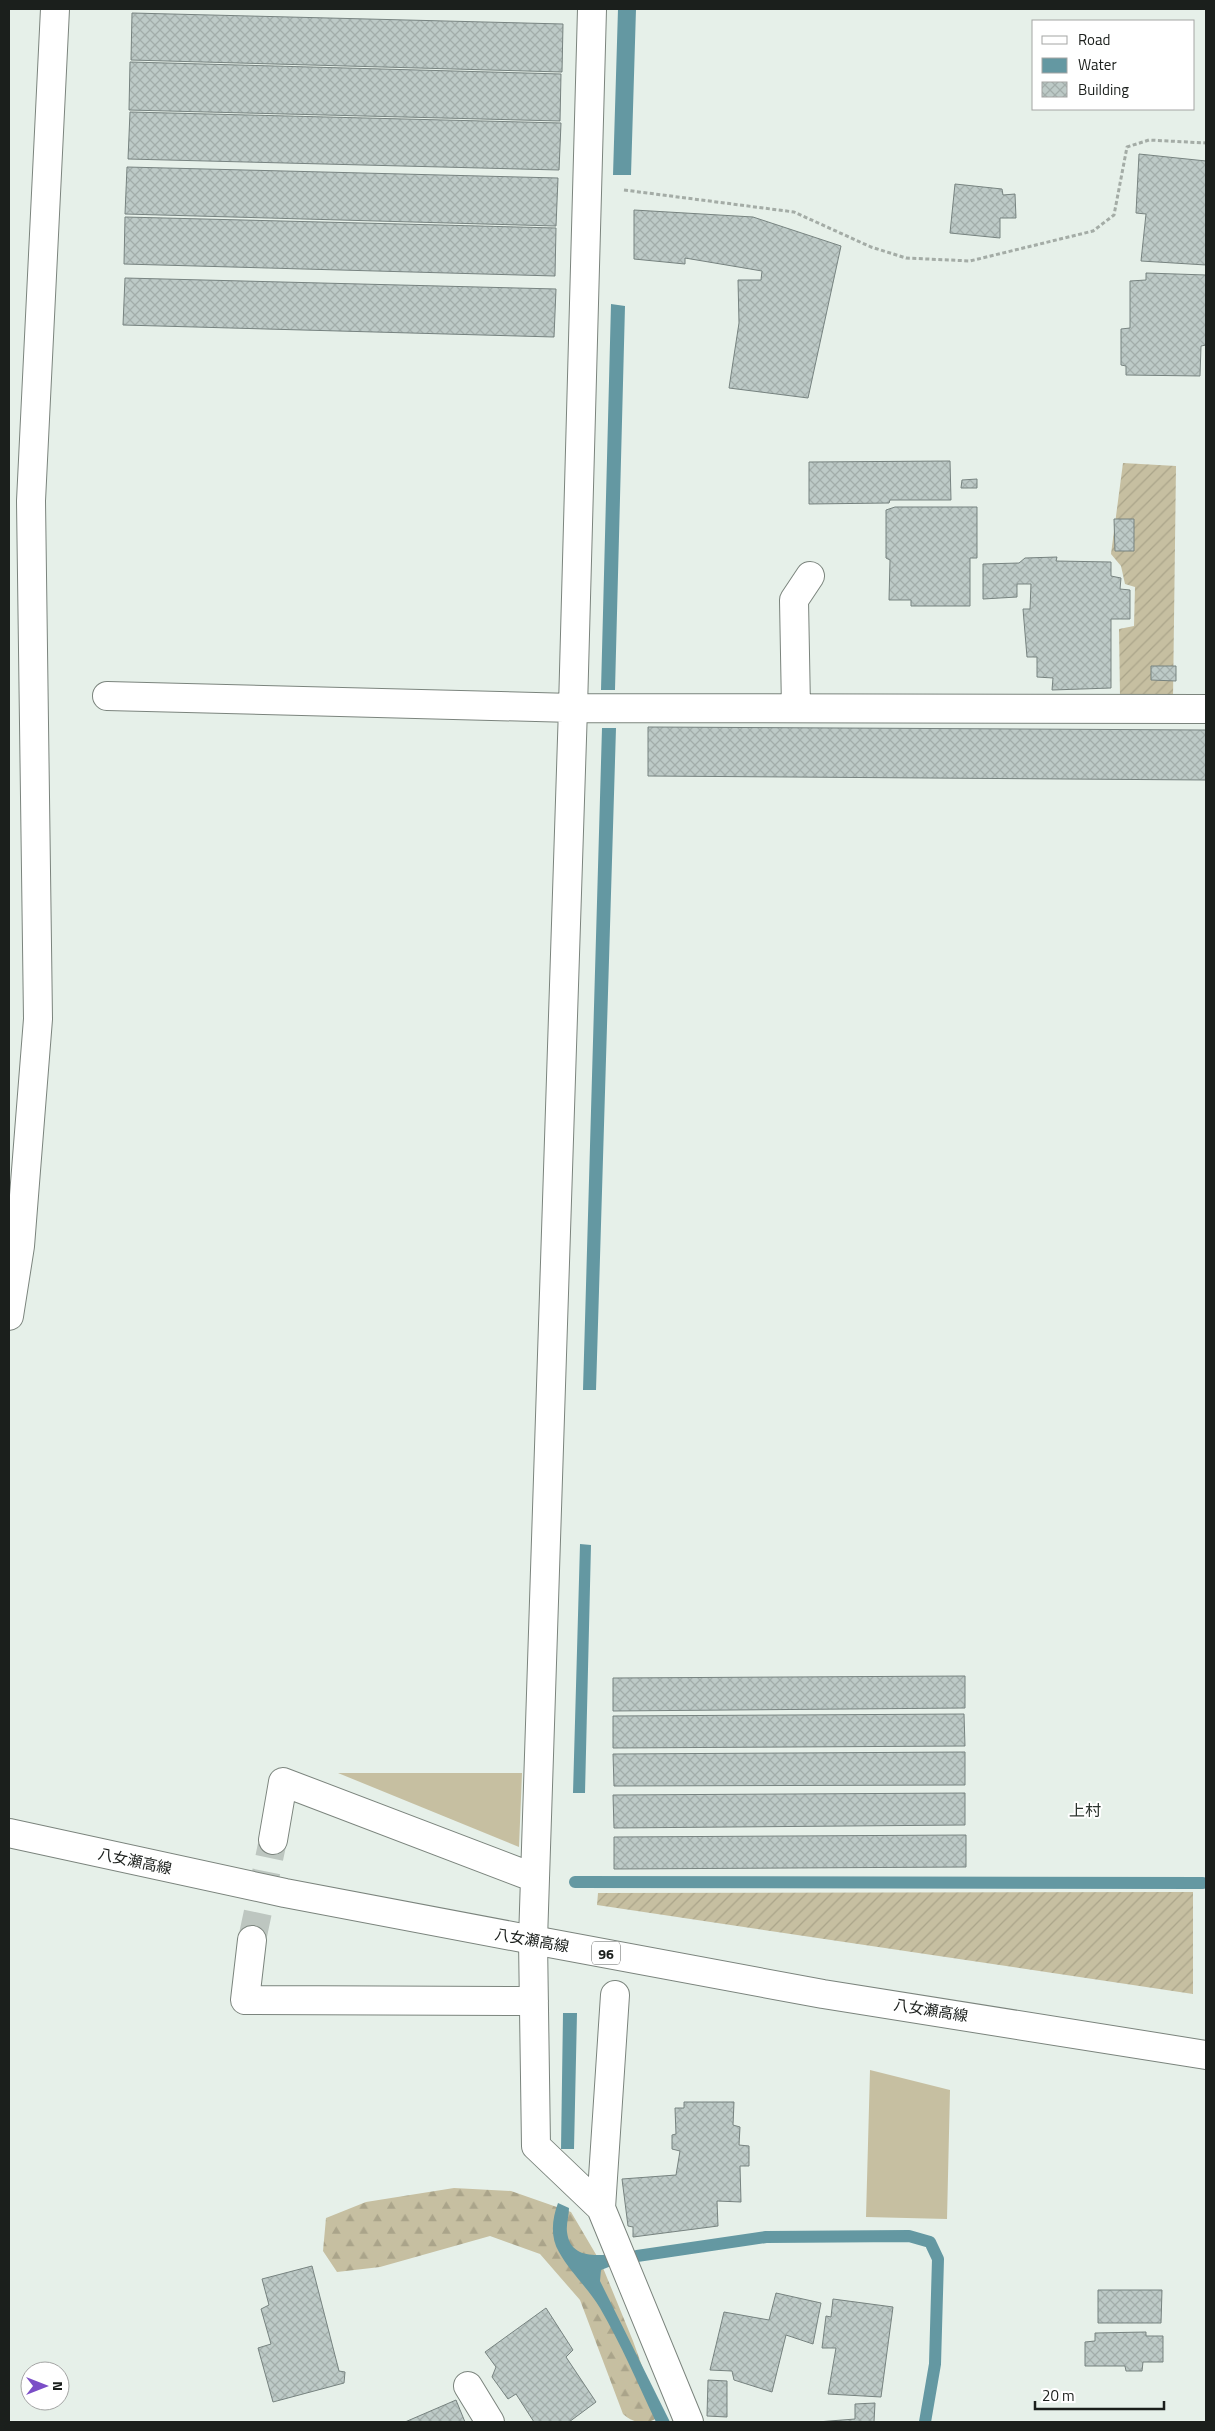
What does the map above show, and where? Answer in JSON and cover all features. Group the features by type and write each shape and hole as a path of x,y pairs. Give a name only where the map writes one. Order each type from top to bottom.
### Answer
{"street":[{"path":"9,1316 20,1246 38,1019 31,501 54,9"},
{"path":"592,9 574,708 533,1940 536,2146 601,2208 689,2422"},
{"path":"796,708 794,600 810,576"},
{"path":"107,696 574,708 1206,709"},
{"path":"274,1840 284,1782 535,1878"},
{"name":"八女瀬高線","path":"9,1833 285,1893 823,1994 1206,2055"},
{"path":"252,1940 245,2000 534,2002"},
{"path":"601,2208 615,1995"},
{"path":"468,2386 490,2422"}],"path":[{"path":"587,186 794,212 871,247 906,258 970,261 1093,231 1114,215 1127,147 1149,140 1206,143"}],"green space":[{"path":"1123,463 1176,466 1173,699 1120,697 1119,629 1134,626 1135,587 1125,584 1121,566 1111,554"},
{"path":"338,1773 522,1773 519,1847"},
{"path":"1193,1892 1193,1994 597,1905 598,1893"},
{"path":"870,2070 950,2090 947,2219 866,2217"},
{"path":"454,2188 511,2191 571,2212 601,2263 633,2341 660,2416 650,2421 636,2422 623,2414 580,2300 540,2254 490,2236 380,2267 337,2272 323,2251 326,2218 366,2202"}],"water":[{"path":"618,9 636,9 631,175 613,175"},
{"path":"611,304 625,306 615,690 601,690"},
{"path":"602,728 616,728 596,1390 583,1390"},
{"path":"580,1544 591,1545 585,1793 573,1793"},
{"path":"563,2013 577,2013 574,2149 561,2149"},
{"path":"558,2203 569,2208 567,2232 570,2243 576,2250 594,2255 635,2251 637,2256 601,2270 600,2281 670,2422 656,2422 608,2322 559,2252 553,2234 554,2215"}],"building":[{"path":"132,13 563,24 562,72 131,60"},
{"path":"130,62 561,74 560,121 129,110"},
{"path":"130,112 561,123 559,170 128,159"},
{"path":"1139,154 1206,161 1206,265 1141,261 1146,214 1136,213"},
{"path":"127,167 558,178 556,226 125,214"},
{"path":"955,184 1002,189 1003,195 1015,194 1016,218 1000,218 1000,238 950,233"},
{"path":"634,210 753,217 841,246 808,398 729,388 739,323 738,280 761,280 762,271 685,258 685,264 634,259"},
{"path":"125,217 556,228 555,276 124,264"},
{"path":"1146,273 1206,275 1206,345 1201,346 1200,376 1126,375 1126,366 1121,365 1121,329 1130,328 1130,281 1146,280"},
{"path":"125,278 556,289 554,337 123,325"},
{"path":"950,461 951,500 890,500 889,503 809,504 809,462"},
{"path":"977,479 977,488 961,488 962,480"},
{"path":"895,507 977,507 977,558 970,558 970,606 911,606 911,600 889,600 890,560 886,558 886,510"},
{"path":"1114,519 1134,519 1134,551 1115,551"},
{"path":"1057,557 1056,561 1111,562 1111,576 1121,578 1120,589 1130,590 1130,619 1111,619 1111,688 1052,690 1053,678 1037,677 1037,657 1027,657 1023,609 1030,609 1031,584 1017,584 1017,597 983,599 983,564 1019,563 1025,558"},
{"path":"1151,666 1176,666 1176,681 1151,680"},
{"path":"648,727 1206,730 1206,780 648,776"},
{"path":"965,1676 965,1708 613,1711 613,1678"},
{"path":"964,1714 965,1746 613,1748 613,1716"},
{"path":"965,1752 965,1785 614,1786 613,1754"},
{"path":"965,1793 965,1825 614,1828 613,1795"},
{"path":"966,1835 966,1867 614,1869 614,1837"},
{"path":"684,2102 734,2102 733,2125 740,2127 739,2145 749,2146 749,2166 740,2166 741,2202 717,2201 718,2226 633,2237 633,2227 628,2226 622,2179 676,2175 680,2151 672,2149 672,2135 676,2134 675,2108 684,2108"},
{"path":"312,2266 339,2371 345,2372 344,2383 273,2402 258,2348 271,2344 261,2309 269,2305 262,2279"},
{"path":"1098,2290 1162,2290 1161,2323 1098,2323"},
{"path":"776,2293 821,2303 813,2344 786,2335 772,2392 734,2380 732,2371 710,2370 724,2312 769,2320"},
{"path":"833,2299 893,2307 881,2397 828,2394 836,2348 822,2348 826,2316 831,2317"},
{"path":"546,2308 573,2350 566,2357 596,2402 569,2422 534,2422 516,2394 508,2399 492,2377 496,2367 485,2352"},
{"path":"1146,2332 1146,2336 1163,2336 1163,2362 1143,2362 1142,2371 1126,2371 1125,2366 1085,2366 1085,2342 1095,2341 1095,2333"},
{"path":"708,2380 727,2381 727,2417 707,2416"},
{"path":"456,2400 465,2422 405,2422"},
{"path":"875,2403 874,2422 817,2422 855,2419 855,2404"}],"waterway":[{"path":"575,1882 1203,1883"},
{"path":"637,2256 766,2237 909,2236 930,2242 938,2259 935,2364 925,2422"}],"tunnel":[{"path":"252,1940 273,1840"}],"district":[{"name":"上村","path":"1085,1810"}]}
